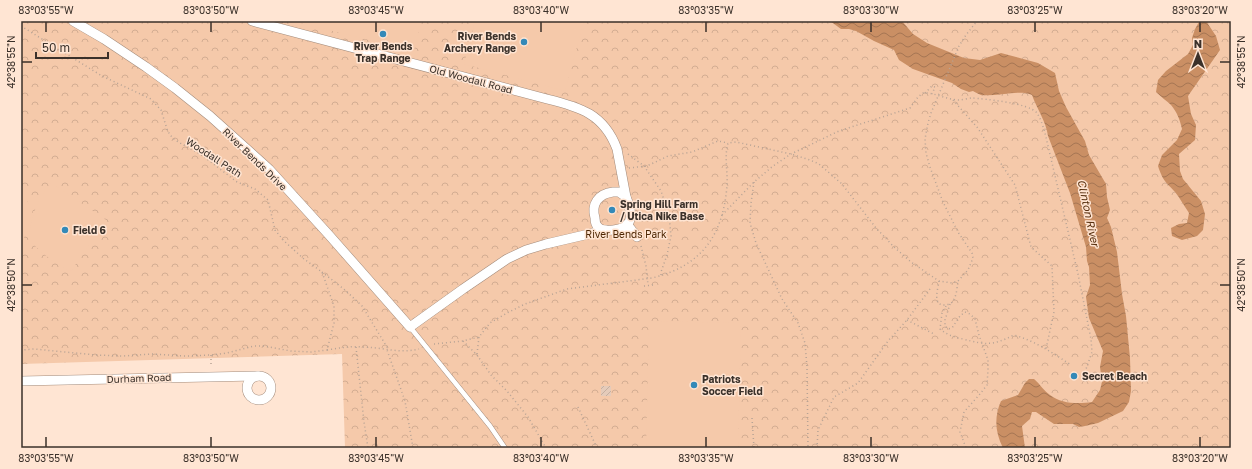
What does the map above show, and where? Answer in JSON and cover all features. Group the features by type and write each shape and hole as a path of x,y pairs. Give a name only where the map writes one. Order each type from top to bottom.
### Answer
{"street":[{"name":"River Bends Drive","path":"73,21 146,67 210,116 269,170 334,240 410,327"},
{"name":"Old Woodall Road","path":"252,21 582,109 600,122 610,135 617,149 630,213 628,224"},
{"path":"613,192 619,188 623,180"},
{"path":"592,234 595,227 595,203 602,195 619,192 626,197"},
{"path":"595,222 598,227 606,230"},
{"path":"410,327 508,259 526,250 606,230 617,229 628,224 637,237"},
{"name":"Durham Road","path":"21,381 258,376"},
{"path":"238,377 248,393 254,398 261,400 271,392 271,384 269,380 262,376 254,377 248,382 248,393"}],"lane":[{"path":"410,327 490,426 505,448"}],"path":[{"path":"621,169 647,166 668,156 692,152 718,141 728,143 736,142 791,154 810,160 827,170 842,184 876,228 911,262 939,281 952,283 958,281 968,270 972,253 958,232 943,202 926,153 925,139 928,123 959,46 977,21"},
{"name":"Woodall Path","path":"21,26 102,76 151,99 161,110 167,129 175,140 203,156 237,182 255,189 268,200 275,230 284,241 304,259 345,290 362,306 387,346 387,350 405,401 413,448"},
{"path":"722,215 754,182 791,154 839,131 910,108 918,98 932,86 935,88 932,94"},
{"path":"924,93 960,100 970,98 1015,103 1027,107 1037,113 1045,134 1053,164 1091,339 1092,352 1085,372"},
{"path":"952,99 977,127 1015,185 1031,248 1052,266 1054,312 1046,349"},
{"path":"435,343 463,341 479,336 490,323 507,313 525,304 567,289 648,279 678,270 700,253 715,236 722,215 727,184 728,143"},
{"path":"617,149 624,151 644,166 661,191 669,215 671,236 661,276"},
{"path":"754,182 750,223 756,243 782,299 798,323 805,343 807,367 808,448"},
{"path":"637,237 643,254 648,285"},
{"path":"322,272 334,306 334,323 327,350"},
{"path":"939,281 937,300 939,303 946,306"},
{"path":"958,281 954,300 946,306 942,313 940,329 946,334 982,344 1001,342 1014,335 1024,338 1046,349 1071,366"},
{"path":"644,286 652,285"},
{"path":"817,448 818,430 834,397 858,384 888,341 907,320 930,289"},
{"path":"950,304 945,320 945,326 948,329 952,328 960,316 965,312 970,314 975,318 988,360 987,385 964,412 960,432 966,448"},
{"path":"907,320 934,334"},
{"path":"477,355 479,336"},
{"path":"463,341 477,355 491,375 507,391 528,417 546,448"},
{"path":"21,350 34,349 123,356 152,354 186,356 227,353 254,346 264,346 291,352 311,352 363,346 402,352 418,349"},
{"path":"356,347 368,448"},
{"path":"210,355 211,372"},
{"path":"578,407 596,447"},
{"path":"752,418 754,448"}],"green space":[{"name":"River Bends Park","path":"21,21 1231,21 1231,448 345,448 342,354 21,364"},
{"name":"River Bends Trap Range","path":"292,21 421,21 414,51"},
{"name":"River Bends Archery Range","path":"475,21 584,21 565,91 464,64"},
{"name":"Field 6","path":"51,183 106,220 71,271 48,257 28,239 35,209"},
{"path":"21,193 33,209 27,232 21,243"},
{"name":"Patriots Soccer Field","path":"649,321 741,323 738,448 646,448"}],"water":[{"name":"Clinton River","path":"830,21 902,21 913,34 927,43 964,58 980,60 1001,53 1038,63 1055,73 1059,91 1066,107 1085,141 1089,155 1106,184 1110,210 1107,218 1111,227 1117,252 1130,358 1131,391 1129,402 1123,411 1098,423 1079,427 1073,424 1054,424 1036,412 1032,412 1030,419 1022,426 1025,448 1003,448 998,436 996,424 997,413 1001,401 1018,395 1029,379 1034,379 1054,398 1065,402 1076,403 1092,402 1100,390 1102,382 1100,367 1103,351 1089,318 1086,297 1090,285 1086,247 1070,193 1043,120 1032,95 1027,93 1015,93 981,95 973,91 969,92 952,83 913,69 899,60 894,50 856,31 841,29"},
{"path":"1206,21 1216,36 1220,50 1188,96 1191,114 1196,125 1195,140 1179,154 1180,171 1183,179 1201,201 1205,214 1203,230 1197,236 1182,240 1172,236 1171,228 1179,224 1187,223 1189,213 1177,194 1161,175 1158,166 1162,155 1177,140 1182,129 1178,116 1173,108 1156,92 1158,80 1166,71 1188,54 1193,45 1192,38 1195,29 1199,22"}],"building":[{"path":"601,386 611,386 611,396 601,396"}],"place":[{"name":"River Bends Trap Range","path":"383,34"},
{"name":"River Bends Archery Range","path":"524,42"},
{"name":"Spring Hill Farm / Utica Nike Base","path":"612,210"},
{"name":"Field 6","path":"65,230"},
{"name":"Secret Beach","path":"1074,376"},
{"name":"Patriots Soccer Field","path":"694,385"}]}
